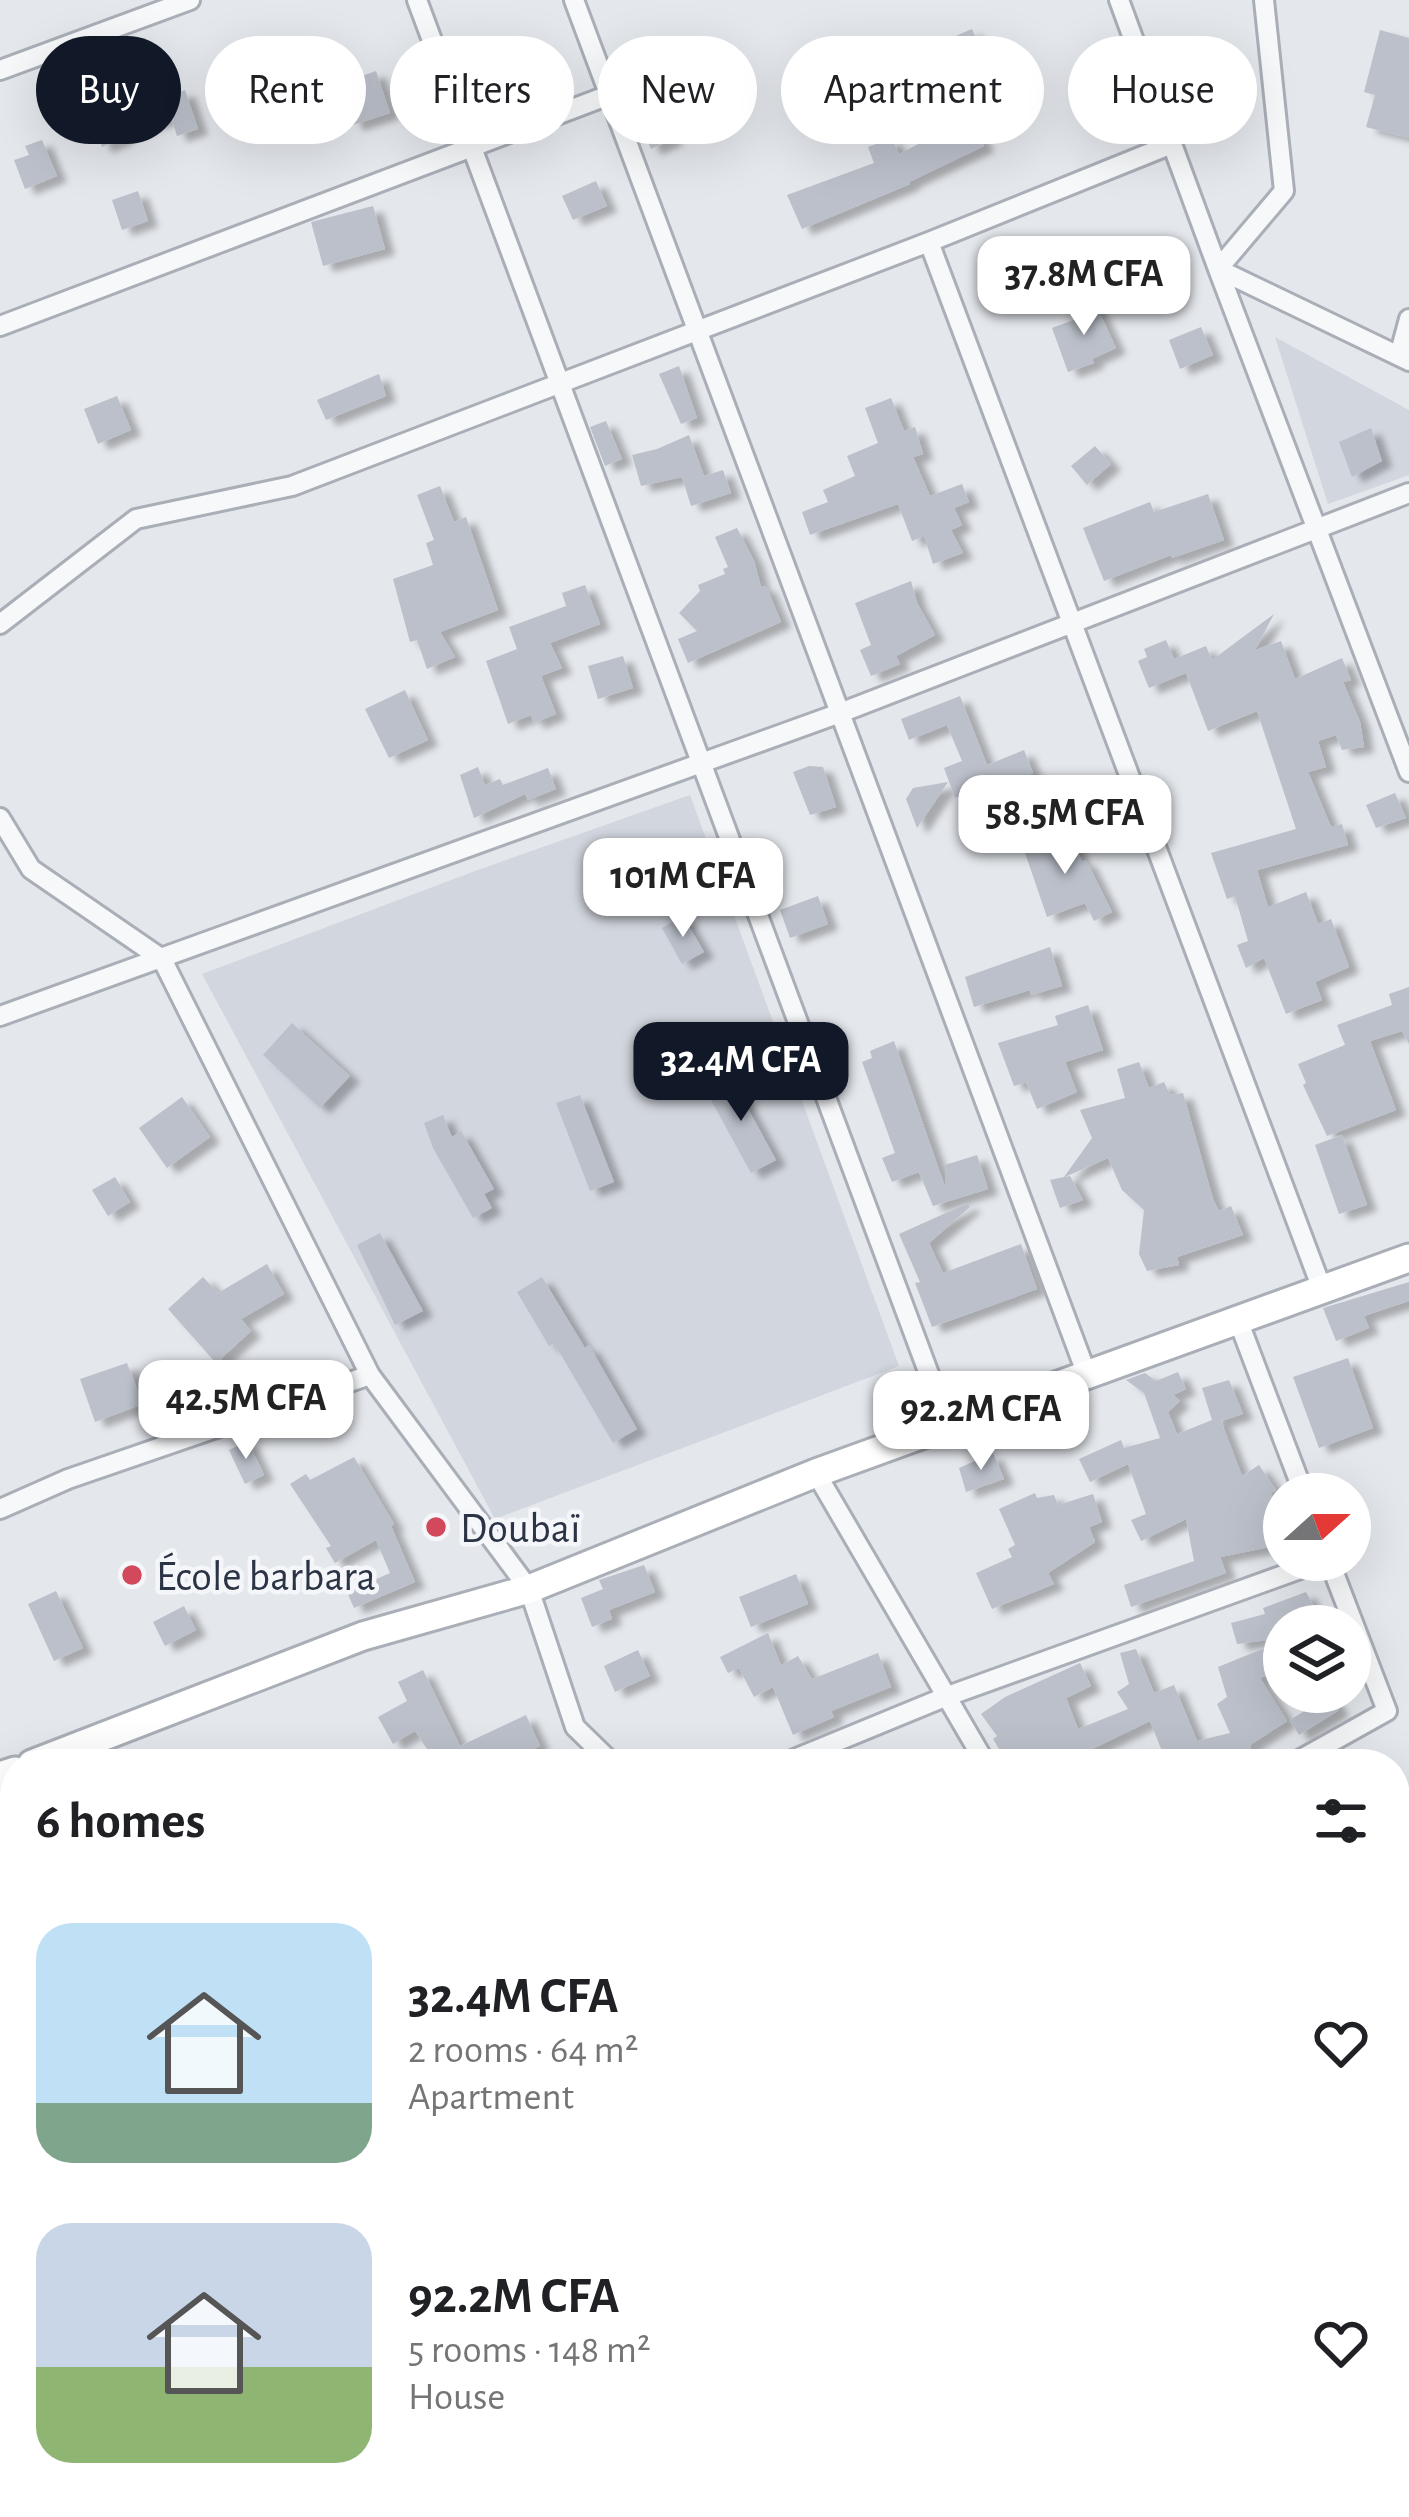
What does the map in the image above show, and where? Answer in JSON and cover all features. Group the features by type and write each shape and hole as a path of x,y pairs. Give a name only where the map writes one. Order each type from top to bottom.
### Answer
{"street":[{"path":"0,70 190,0"},
{"path":"417,0 948,1425"},
{"path":"574,0 598,65"},
{"path":"1119,0 1132,36"},
{"path":"1218,269 1284,191 1264,0"},
{"path":"0,326 598,99"},
{"path":"627,144 1087,1375"},
{"path":"0,624 136,519 292,485 1172,144 1409,772"},
{"path":"929,242 1322,1289"},
{"path":"1218,269 1404,359 1409,319"},
{"path":"0,1016 840,713 1409,494"},
{"path":"0,818 31,869 162,959 370,1375 529,1589 575,1727 598,1749"},
{"path":"71,1749 364,1636 529,1589 816,1473 1409,1258"},
{"path":"1238,1320 1296,1473"},
{"path":"0,1509 68,1479 370,1375"},
{"path":"816,1473 977,1749"},
{"path":"819,1749 946,1697 1269,1581"},
{"path":"1335,1581 1387,1712"},
{"path":"1319,1749 1387,1712 1409,1716"}],"shaded area":[{"path":"1275,337 1409,410 1409,475 1328,504"},
{"path":"690,795 899,1366 495,1519 202,974"}],"building":[{"path":"1380,30 1409,38 1409,138 1366,127 1375,95 1364,92"},
{"path":"376,71 390,113 366,121 366,75"},
{"path":"185,90 198,129 181,135 181,91"},
{"path":"44,144 57,176 25,189 14,160 29,155 25,146"},
{"path":"876,144 895,144 899,154 918,144 984,146 910,184 802,229 787,195 874,163 868,147"},
{"path":"596,181 607,206 573,220 562,196"},
{"path":"138,191 148,221 122,230 112,200"},
{"path":"373,206 385,249 323,266 311,222"},
{"path":"1094,301 1116,348 1068,372 1052,328 1079,318 1076,310"},
{"path":"1201,327 1213,355 1180,369 1169,340"},
{"path":"679,366 697,418 681,424 659,374"},
{"path":"379,374 386,396 326,420 317,400"},
{"path":"117,396 131,430 98,444 84,409"},
{"path":"891,398 904,431 915,427 923,454 913,457 930,496 962,484 969,502 954,508 962,525 951,530 963,553 933,564 924,536 912,541 898,504 810,535 802,512 828,502 823,490 855,476 847,456 878,443 865,408"},
{"path":"606,421 622,459 605,466 590,427"},
{"path":"1371,428 1382,461 1352,477 1339,442"},
{"path":"689,435 704,476 723,470 731,493 691,506 682,477 641,486 632,455"},
{"path":"1095,446 1111,464 1087,485 1071,466"},
{"path":"440,486 454,522 466,517 498,610 440,632 455,657 427,669 417,640 410,642 393,579 433,565 426,543 434,540 417,495"},
{"path":"1208,494 1224,540 1104,581 1083,528 1150,502 1154,512"},
{"path":"737,528 781,622 688,663 678,639 697,631 679,613 700,591 698,585 725,574 723,569 728,567 715,537"},
{"path":"911,581 935,635 896,656 900,664 871,676 860,650 871,645 855,603"},
{"path":"585,585 600,624 550,643 562,668 541,676 556,714 534,723 531,715 508,724 486,661 517,649 509,627 566,606 562,593"},
{"path":"1274,614 1255,650 1281,641 1295,679 1342,658 1351,680 1343,682 1360,722 1364,747 1342,750 1336,735 1318,741 1326,767 1308,772 1331,827 1342,824 1348,845 1257,870 1268,907 1306,892 1318,924 1331,919 1349,967 1315,982 1322,1000 1286,1014 1264,958 1246,968 1237,945 1248,941 1235,896 1227,899 1211,853 1296,829 1257,711 1208,731 1186,673 1149,688 1138,661 1147,657 1144,649 1166,640 1174,659 1206,646 1212,660"},
{"path":"623,656 633,688 598,699 588,666"},
{"path":"405,690 428,740 389,758 365,709"},
{"path":"960,696 987,765 1024,750 1033,773 996,789 1002,805 973,816 965,794 955,798 944,768 962,761 947,725 909,740 901,719"},
{"path":"478,767 485,785 500,779 503,785 548,768 556,789 528,800 525,794 474,818 460,775"},
{"path":"823,767 836,807 810,815 793,772"},
{"path":"948,782 917,828 906,799 913,788"},
{"path":"1395,793 1406,818 1376,828 1366,805"},
{"path":"1070,832 1112,912 1094,921 1085,903 1047,917 1023,847"},
{"path":"818,896 828,924 790,938 780,910"},
{"path":"683,916 704,952 682,964 662,928"},
{"path":"1050,947 1062,986 974,1007 965,977"},
{"path":"1409,987 1409,1044 1402,1031 1370,1041 1396,1110 1327,1136 1298,1064 1345,1045 1337,1025 1392,1005 1389,994"},
{"path":"1088,1005 1103,1050 1065,1062 1077,1092 1037,1109 1026,1082 1014,1086 998,1043 1058,1025 1055,1016"},
{"path":"292,1023 350,1076 320,1108 263,1055"},
{"path":"894,1041 945,1187 945,1165 977,1155 988,1189 933,1206 919,1172 892,1182 882,1158 895,1153 862,1062 872,1058 870,1051"},
{"path":"1139,1062 1149,1088 1164,1082 1170,1095 1183,1093 1213,1199 1219,1211 1231,1206 1243,1235 1177,1257 1179,1265 1147,1271 1139,1254 1144,1210 1122,1190 1108,1158 1065,1177 1070,1176 1083,1200 1060,1208 1050,1180 1064,1177 1092,1138 1080,1110 1125,1098 1117,1069"},
{"path":"730,1076 776,1160 751,1173 705,1089"},
{"path":"580,1095 614,1182 590,1191 556,1103"},
{"path":"182,1097 210,1137 167,1168 139,1128"},
{"path":"443,1115 452,1137 461,1131 494,1189 484,1194 492,1208 473,1218 424,1123"},
{"path":"1342,1135 1367,1205 1339,1214 1315,1145"},
{"path":"115,1177 130,1202 108,1216 92,1190"},
{"path":"968,1203 970,1207 929,1243 943,1273 1021,1244 1037,1289 932,1327 915,1283 920,1282 899,1234"},
{"path":"380,1233 423,1311 395,1325 357,1245"},
{"path":"267,1264 284,1294 241,1319 251,1331 216,1363 168,1309 203,1277 218,1293"},
{"path":"542,1277 585,1348 589,1345 637,1429 613,1443 554,1343 549,1346 517,1292"},
{"path":"1409,1282 1409,1301 1364,1316 1369,1328 1336,1341 1323,1308"},
{"path":"1348,1358 1373,1428 1319,1448 1293,1377"},
{"path":"127,1363 143,1404 95,1422 80,1379"},
{"path":"1178,1372 1186,1389 1173,1395 1180,1401 1168,1412 1177,1434 1212,1420 1202,1388 1229,1380 1243,1414 1221,1421 1242,1476 1259,1465 1264,1473 1263,1548 1220,1557 1226,1573 1131,1607 1124,1585 1194,1561 1186,1519 1141,1541 1131,1520 1146,1514 1128,1464 1090,1482 1079,1459 1121,1440 1124,1448 1160,1438 1144,1393 1126,1380 1145,1373 1156,1381"},
{"path":"248,1441 264,1475 245,1484 229,1450"},
{"path":"993,1453 1004,1479 966,1492 959,1468"},
{"path":"354,1457 394,1524 415,1582 354,1608 347,1592 390,1573 376,1540 335,1563 326,1548 331,1546 290,1484 306,1474 310,1480"},
{"path":"1035,1493 1037,1498 1054,1495 1058,1505 1093,1494 1102,1522 1089,1527 1095,1542 1048,1573 1054,1584 992,1609 976,1573 1012,1557 1008,1549 1015,1545 999,1509"},
{"path":"644,1565 655,1592 609,1610 612,1619 592,1627 581,1598 603,1589 599,1580"},
{"path":"796,1574 808,1604 751,1627 739,1597"},
{"path":"56,1591 83,1648 54,1661 28,1604"},
{"path":"1306,1592 1313,1605 1271,1605"},
{"path":"184,1606 196,1630 165,1646 153,1622"},
{"path":"1263,1615 1263,1641 1237,1644 1231,1623"},
{"path":"768,1633 781,1665 798,1656 812,1679 878,1653 891,1687 831,1711 834,1717 793,1735 773,1687 754,1697 739,1668 728,1673 720,1657"},
{"path":"1136,1649 1154,1693 1174,1685 1197,1741 1230,1733 1217,1704 1227,1697 1218,1667 1263,1649 1263,1713 1282,1713 1287,1721 1249,1749 1161,1749 1150,1721 1092,1749 999,1749 993,1739 997,1736 981,1714 1005,1697 1080,1663 1091,1686 1066,1698 1078,1729 1128,1709 1117,1692 1129,1684 1120,1653"},
{"path":"638,1650 650,1676 615,1692 604,1666"},
{"path":"423,1670 460,1746 526,1715 540,1746 427,1749 415,1731 393,1744 378,1717 407,1701 398,1682"},
{"path":"1301,1713 1334,1713 1299,1735 1290,1720"}],"place":[{"name":"Doubaï","path":"436,1527"},
{"name":"École barbara","path":"132,1575"}]}
